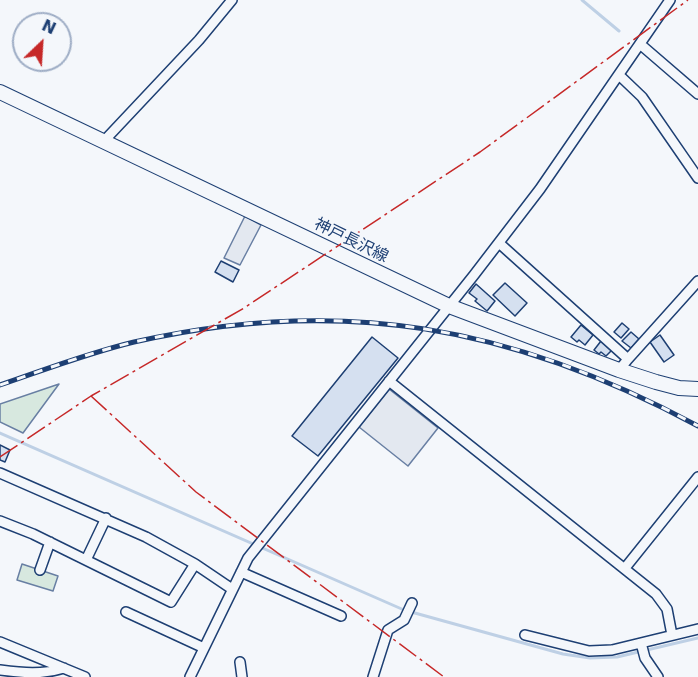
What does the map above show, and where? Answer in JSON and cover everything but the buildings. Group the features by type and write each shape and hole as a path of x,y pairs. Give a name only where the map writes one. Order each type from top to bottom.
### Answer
{"main road":[{"name":"神戸長沢線","path":"0,92 448,306 619,370 679,388 698,389"}],"street":[{"path":"104,142 199,40 232,0"},
{"path":"190,677 232,589 253,552 540,189 620,75 669,0"},
{"path":"640,44 698,94"},
{"path":"620,75 642,97 698,178"},
{"path":"499,243 628,359"},
{"path":"619,370 698,281"},
{"path":"389,381 656,594 667,609 672,635"},
{"path":"0,473 146,537 195,564 232,589"},
{"path":"625,568 698,477"},
{"path":"86,560 106,518"},
{"path":"0,521 50,542 171,602 195,564"},
{"path":"40,570 50,542"},
{"path":"241,572 341,616"},
{"path":"373,677 388,630 404,620 412,603"},
{"path":"126,612 204,648"},
{"path":"525,635 590,651 612,650 698,629"},
{"path":"0,642 85,677"},
{"path":"641,644 645,658 658,677"},
{"path":"240,662 242,677"},
{"path":"0,670 32,674 50,673 64,668"}],"shaded area":[{"path":"245,216 261,225 240,265 224,258"},
{"path":"59,384 23,433 0,422 0,404"},
{"path":"389,389 438,428 408,466 359,427"},
{"path":"22,564 58,576 53,591 17,580"}],"waterway":[{"path":"582,0 619,31"},
{"path":"0,433 404,610 563,654 590,658 617,657 698,638"}],"railway":[{"path":"0,385 117,346 210,328 284,321 355,322 424,329 493,343 561,364 629,392 698,426"}],"power":[{"path":"0,457 91,396 244,308 480,152 688,0"},
{"path":"91,396 196,492 444,677"}]}
